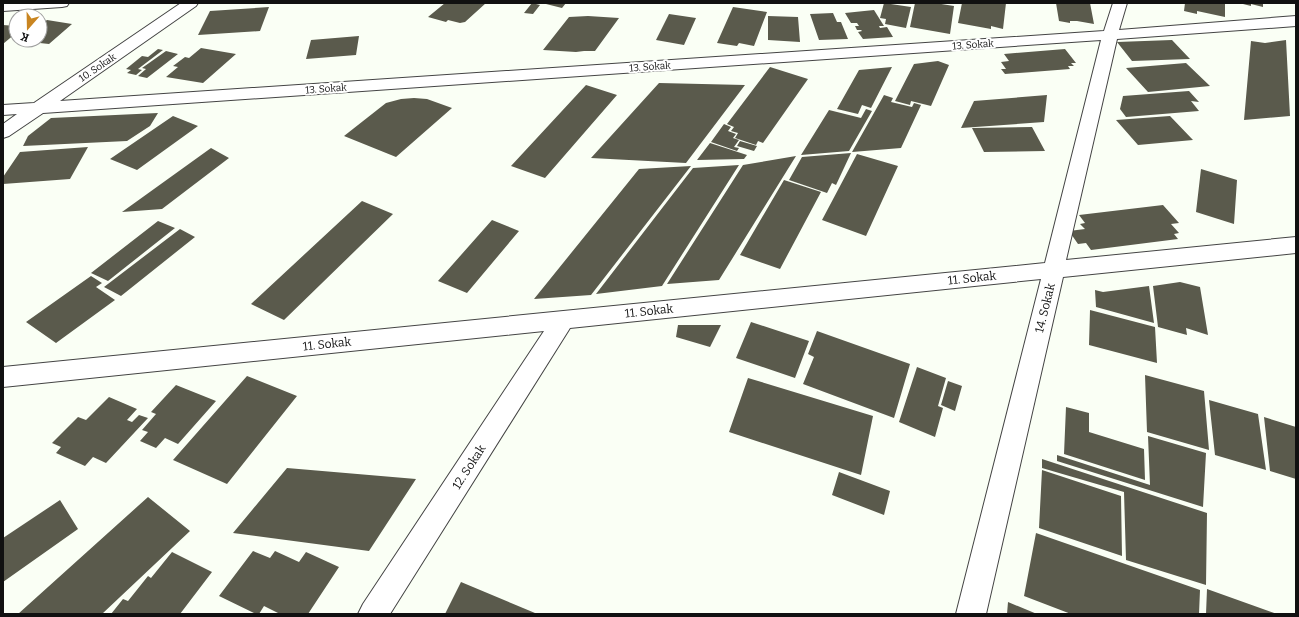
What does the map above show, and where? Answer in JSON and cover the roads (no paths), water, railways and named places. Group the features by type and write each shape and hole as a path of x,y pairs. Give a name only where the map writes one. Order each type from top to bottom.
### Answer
{"street":[{"path":"3,7 62,3"},
{"name":"10. Sokak","path":"3,132 191,3"},
{"name":"14. Sokak","path":"971,614 1110,35 1120,3"},
{"name":"13. Sokak","path":"3,110 1296,21"},
{"name":"11. Sokak","path":"3,377 1296,245"},
{"name":"12. Sokak","path":"373,614 564,319"}]}
